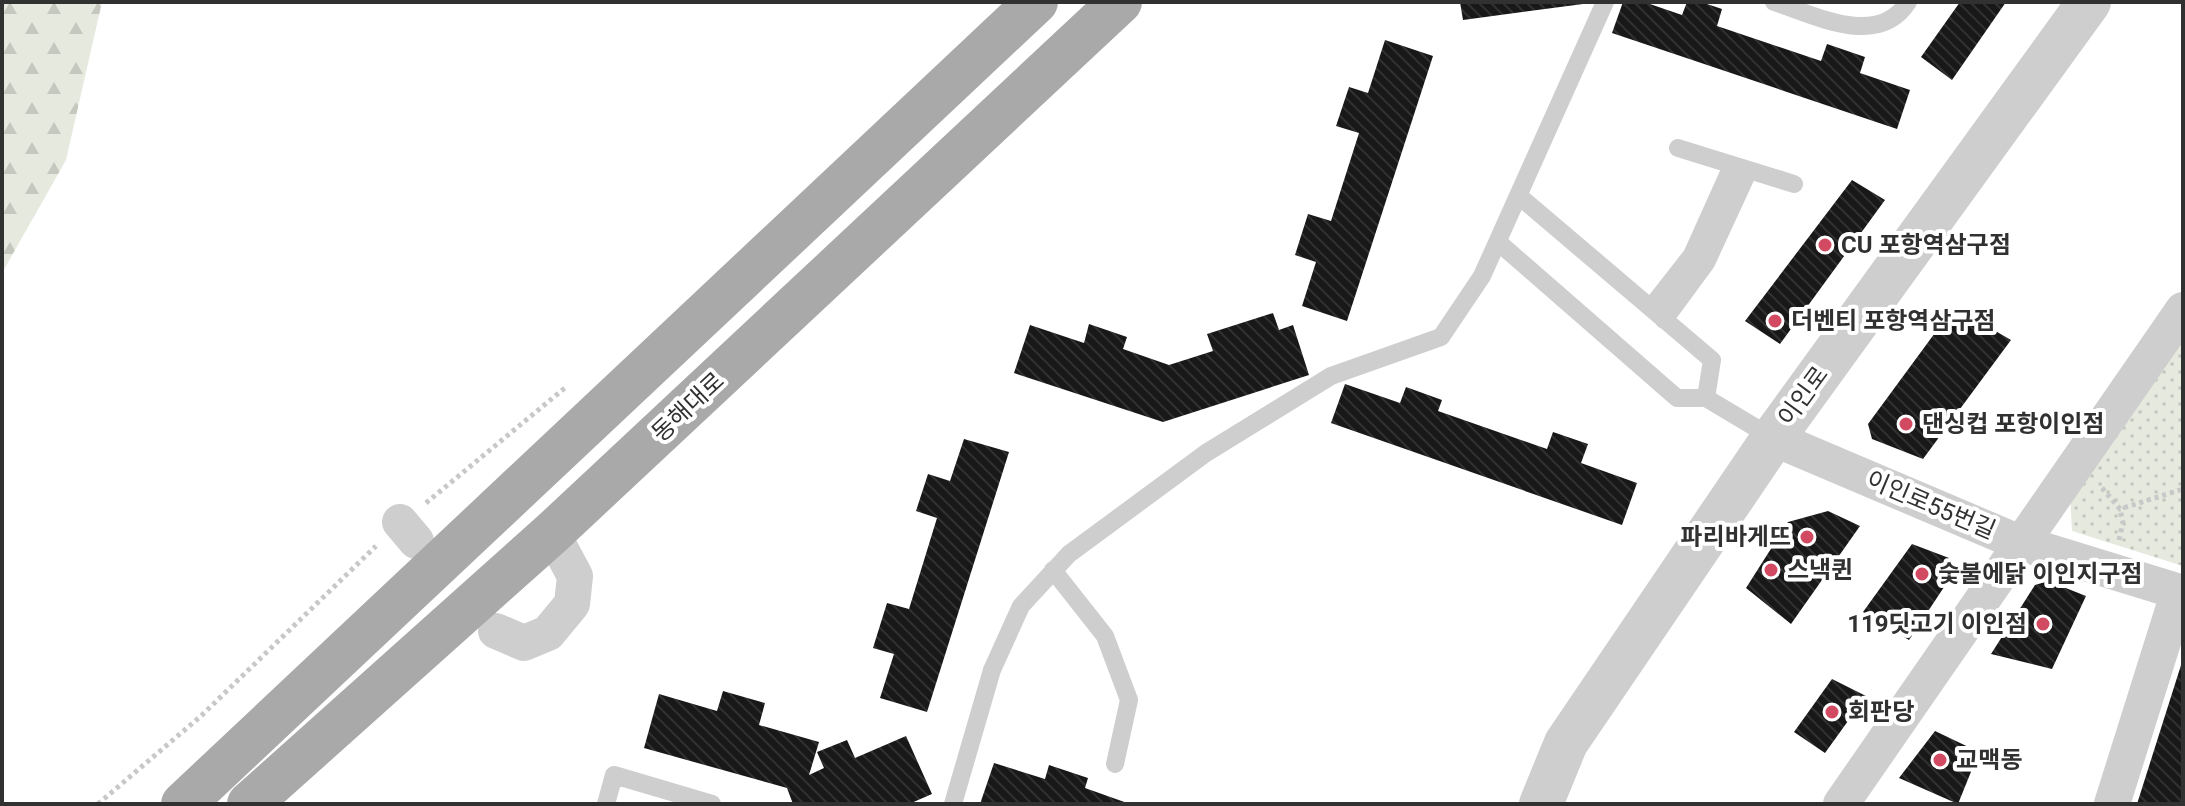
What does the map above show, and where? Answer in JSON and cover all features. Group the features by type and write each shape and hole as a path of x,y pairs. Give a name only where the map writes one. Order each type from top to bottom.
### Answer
{"main road":[{"path":"183,804 1036,2"},
{"name":"동해대로","path":"249,804 552,533 1120,2"}],"street":[{"name":"이인로","path":"1541,804 1566,743 1773,438 2089,2"},
{"path":"1841,804 2183,310"},
{"name":"이인로55번길","path":"1773,438 2020,543 2181,592"},
{"path":"496,631 524,643 548,633 572,604 575,576 552,533"},
{"path":"2112,804 2181,592"}],"lane":[{"path":"953,804 992,670 1021,606 1069,554 1206,453 1331,376 1441,337 1482,276 1605,2"},
{"path":"1774,2 1850,27 1881,25 1903,10 1908,2"},
{"path":"1678,148 1794,184"},
{"path":"1658,313 1706,263 1740,169"},
{"path":"1519,196 1712,360 1706,398"},
{"path":"1498,242 1677,398 1706,398 1773,438"},
{"path":"1053,570 1105,636 1129,700 1115,764"},
{"path":"606,804 614,775 712,804"}],"path":[{"path":"98,804 408,532 469,470 578,377"},
{"path":"2067,475 2104,488 2120,509 2183,489"}],"green space":[{"path":"2,2 102,2 66,160 2,273"},
{"path":"2183,334 2183,566 2072,531 2070,494"}],"building":[{"path":"1460,2 1583,2 1583,4 1463,20"},
{"path":"1623,2 1644,2 1682,15 1687,2 1701,2 1722,9 1717,26 1821,61 1827,44 1865,57 1860,73 1910,90 1897,129 1612,33"},
{"path":"1960,2 2006,2 1952,80 1921,57"},
{"path":"1385,40 1433,56 1347,321 1302,306 1316,262 1295,255 1308,214 1331,221 1359,133 1336,126 1349,87 1368,93"},
{"path":"1852,180 1885,200 1780,344 1745,321"},
{"path":"1954,307 2011,340 1923,459 1872,439 1868,424"},
{"path":"1273,313 1279,330 1293,325 1309,375 1163,422 1014,373 1030,325 1084,343 1089,324 1127,337 1123,349 1169,365 1213,351 1207,334"},
{"path":"1345,384 1400,403 1406,387 1442,400 1438,411 1547,449 1553,432 1588,444 1581,463 1637,483 1622,525 1331,423"},
{"path":"964,439 1009,452 927,712 880,698 894,654 873,648 887,603 909,609 937,518 916,511 928,474 950,481"},
{"path":"1828,511 1860,526 1791,624 1746,588 1788,522"},
{"path":"1912,544 1949,558 1954,572 1909,640 1863,612"},
{"path":"2048,581 2086,596 2052,669 1991,654 2035,585"},
{"path":"2182,662 2183,804 2137,804"},
{"path":"1832,679 1866,696 1825,753 1794,732"},
{"path":"723,691 765,703 759,725 819,742 809,775 824,768 817,752 847,740 855,758 906,736 932,794 909,804 793,804 787,788 644,748 659,694 717,711"},
{"path":"1935,731 1979,752 1958,804 1899,778"},
{"path":"994,763 1045,779 1049,765 1088,778 1085,788 1130,804 980,804"}],"place":[{"name":"CU 포항역삼구점","path":"1825,245"},
{"name":"더벤티 포항역삼구점","path":"1775,321"},
{"name":"댄싱컵 포항이인점","path":"1906,424"},
{"name":"파리바게뜨","path":"1807,537"},
{"name":"스낵퀸","path":"1771,570"},
{"name":"숯불에닭 이인지구점","path":"1922,574"},
{"name":"119딧고기 이인점","path":"2043,624"},
{"name":"회판당","path":"1832,712"},
{"name":"교맥동","path":"1940,760"}]}
